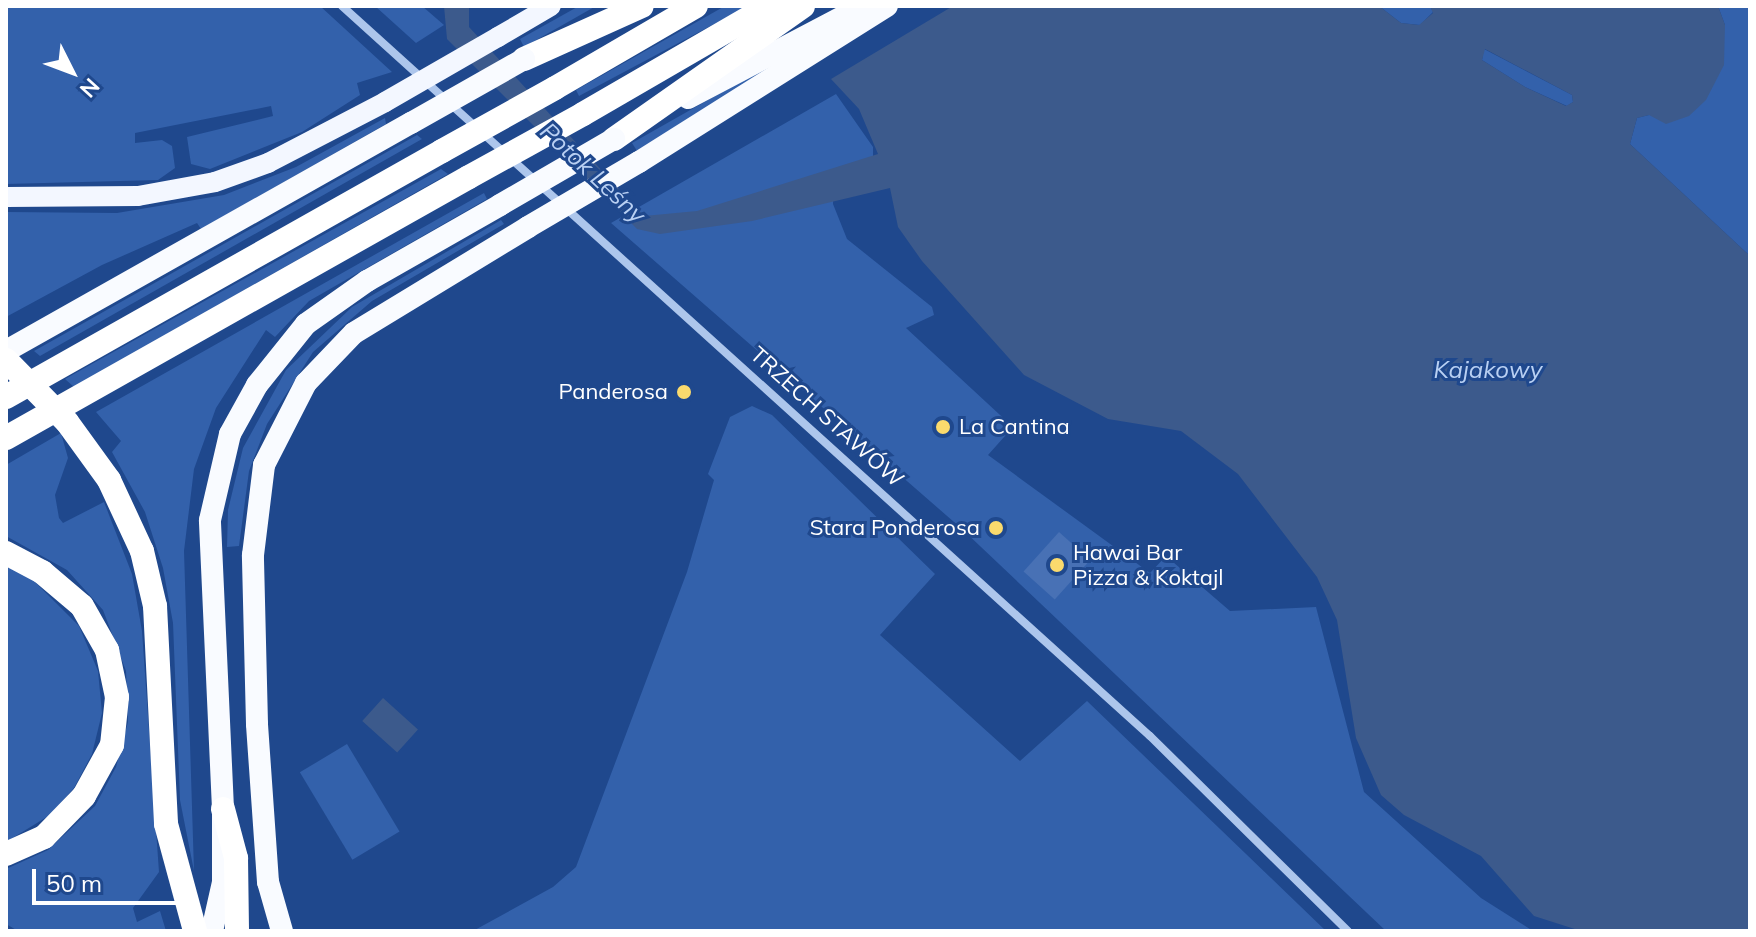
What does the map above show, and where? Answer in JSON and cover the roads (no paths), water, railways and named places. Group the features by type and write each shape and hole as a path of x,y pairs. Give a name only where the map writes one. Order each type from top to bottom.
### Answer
{"highway":[{"path":"6,351 614,6"},
{"path":"524,59 642,6"},
{"path":"6,397 696,6"},
{"path":"6,438 769,6"},
{"path":"614,139 803,6"},
{"path":"212,931 223,882 223,809 210,520 230,434 257,385 306,324 367,281 614,139 864,6"},
{"path":"282,931 266,868 257,724 253,555 264,465 306,383 354,333 639,162 887,6"},
{"path":"6,360 80,437 109,480 142,551 159,649 166,824 195,931"},
{"path":"6,553 42,572 82,606 107,650 117,697 112,745 84,796 44,837 6,854"},
{"path":"223,809 236,858 237,931"}],"main road":[{"path":"6,197 138,196 215,182 268,163 385,102 551,6"}],"street":[{"name":"TRZECH STAWÓW","path":"342,6 1139,727 1348,931"}],"water":[{"name":"Kajakowy","path":"444,6 469,6 469,27 644,216 697,211 878,154 859,109 831,79 953,6 1379,6 1401,23 1419,25 1433,13 1430,6 1718,6 1725,25 1724,65 1706,100 1689,116 1666,124 1649,115 1637,118 1630,144 1750,256 1750,931 1581,931 1534,916 1481,856 1404,815 1381,795 1356,738 1337,620 1317,577 1238,474 1181,431 1108,419 1024,375 922,261 898,227 890,188 752,221 660,234 637,229 447,39","holes":["1485,49 1572,95 1573,102 1566,106 1525,87 1482,60"]},
{"path":"383,698 418,729 397,752 362,721"}],"place":[{"name":"Panderosa","path":"684,392"},
{"name":"La Cantina","path":"943,427"},
{"name":"Stara Ponderosa","path":"996,528"},
{"name":"Hawai Bar Pizza & Koktajl","path":"1057,565"}],"water label":[{"name":"Potok Leśny","path":"593,173"}]}
